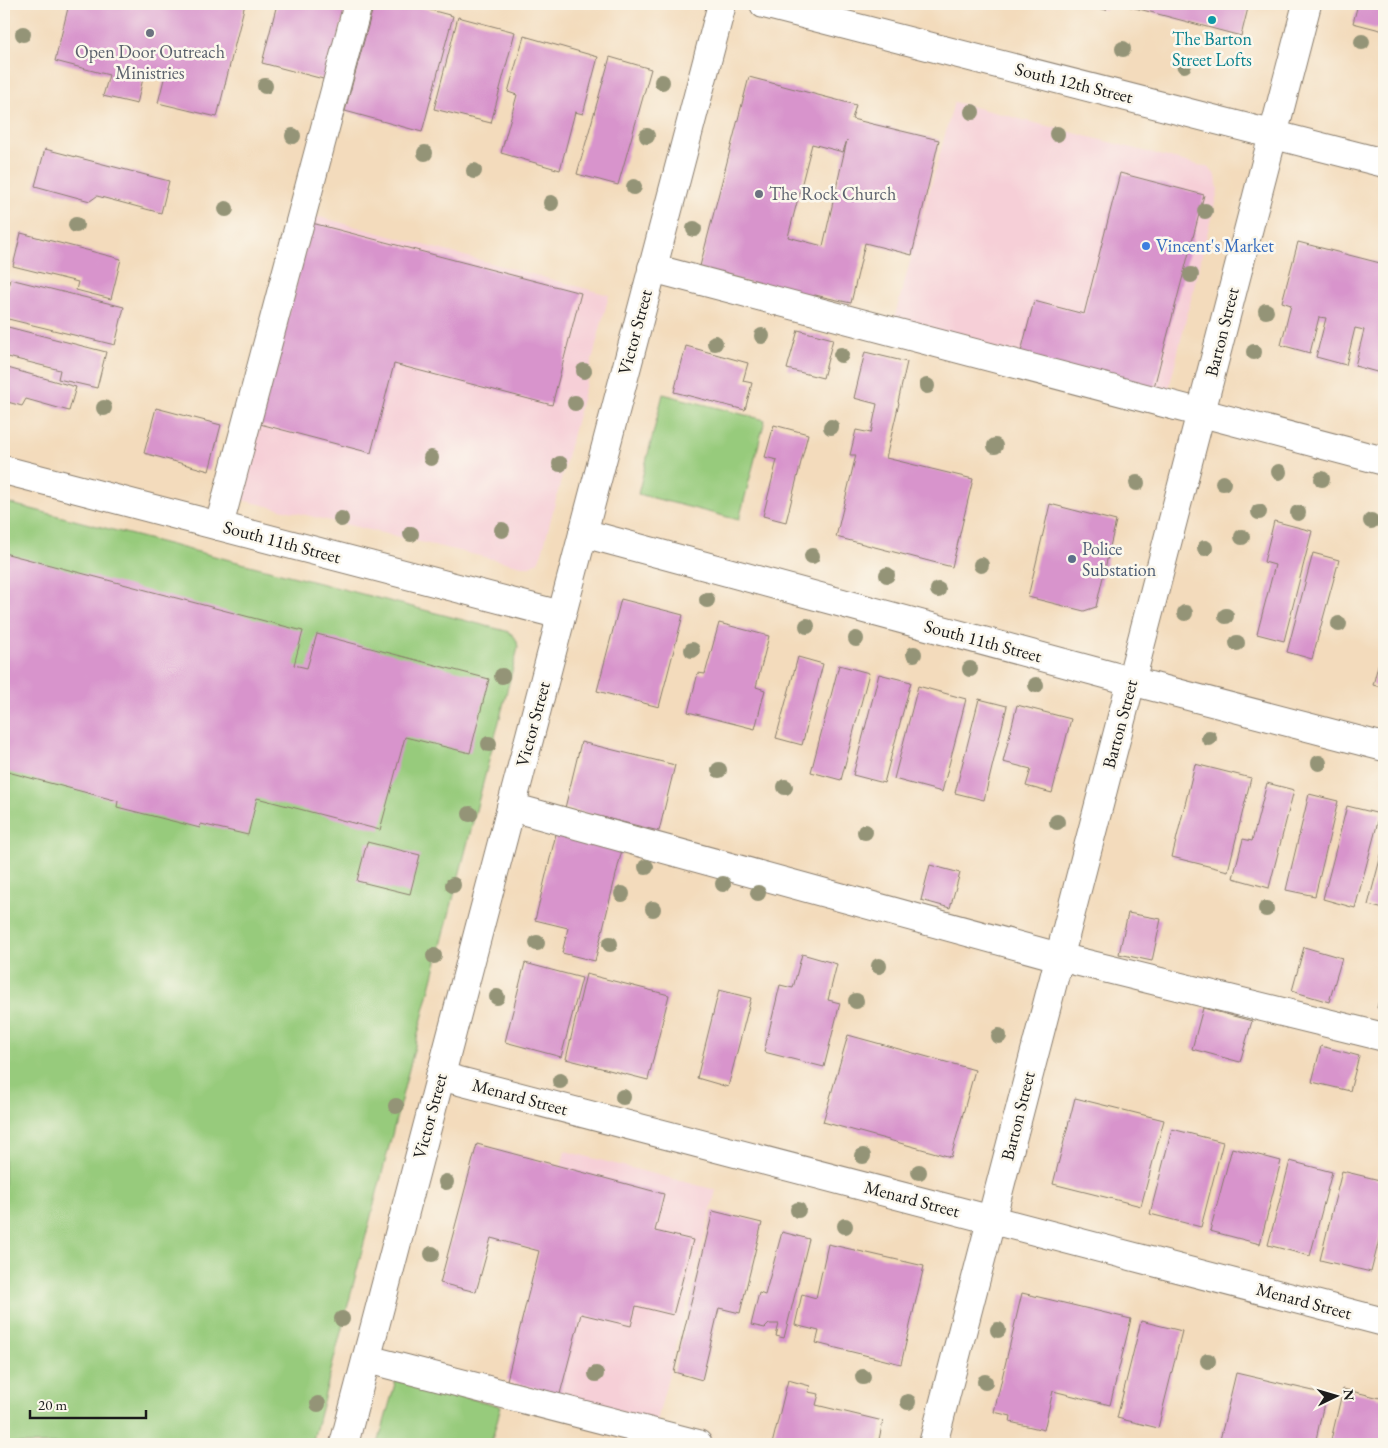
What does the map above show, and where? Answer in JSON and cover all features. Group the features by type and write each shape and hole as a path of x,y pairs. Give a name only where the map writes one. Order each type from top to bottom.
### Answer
{"street":[{"path":"219,526 358,4"},
{"name":"Victor Street","path":"344,1444 722,4"},
{"name":"South 12th Street","path":"764,4 1384,163"},
{"name":"Barton Street","path":"933,1444 1307,4"},
{"path":"652,268 1384,461"},
{"name":"South 11th Street","path":"4,470 561,615"},
{"name":"South 11th Street","path":"583,533 1131,681 1384,747"},
{"path":"511,807 1059,957 1384,1037"},
{"name":"Menard Street","path":"440,1076 1384,1322"},
{"path":"366,1359 698,1444"}],"shaded area":[{"path":"954,102 1206,167 1216,176 1218,190 1167,396 892,327"},
{"path":"312,215 609,295 542,553 538,561 530,566 522,566 238,499"},
{"path":"565,1151 716,1190 657,1421 506,1383"}],"green space":[{"path":"663,394 765,420 739,520 638,494"},
{"path":"4,502 506,631 517,642 518,648 312,1444 4,1444"},
{"path":"396,1380 501,1406 491,1444 378,1444"}],"building":[{"name":"Open Door Outreach Ministries","path":"69,4 245,4 217,117 158,103 165,75 145,70 137,104 103,96 109,75 55,61"},
{"path":"277,4 347,4 327,80 262,63"},
{"path":"374,4 408,4 453,16 422,132 345,111"},
{"path":"1085,4 1108,4 1106,10"},
{"name":"The Barton Street Lofts","path":"1120,4 1249,4 1241,36"},
{"path":"1358,4 1384,4 1384,31 1353,23"},
{"path":"458,17 515,32 491,123 434,109"},
{"path":"524,36 598,57 583,114 575,112 560,170 501,153 517,95 508,92"},
{"path":"610,57 651,69 618,185 577,174"},
{"path":"749,77 856,105 852,119 939,140 912,255 865,243 851,303 815,295 810,298 699,270","holes":["847,140 823,246 788,237 812,144 843,152"]},
{"path":"45,149 169,181 161,213 97,196 90,201 35,186"},
{"name":"Vincent's Market","path":"1120,173 1204,195 1153,391 1020,356 1034,301 1084,314"},
{"path":"312,223 581,293 552,405 394,364 371,453 260,424"},
{"path":"21,233 121,259 111,299 76,290 78,282 13,266"},
{"path":"1298,242 1384,264 1384,374 1355,366 1364,330 1355,328 1346,365 1316,357 1326,318 1319,317 1310,353 1281,345 1291,305 1282,302"},
{"path":"10,279 124,307 115,345 4,318 4,303"},
{"path":"4,326 106,352 97,388 58,379 60,370 4,356"},
{"path":"798,330 833,339 823,378 787,369"},
{"path":"686,346 748,363 743,381 752,383 745,410 674,392"},
{"path":"865,352 907,362 886,458 973,479 952,567 836,537 856,455 850,455 856,430 871,433 877,404 854,398"},
{"path":"4,367 76,387 69,411 26,399 22,406 4,401"},
{"path":"156,408 221,425 209,471 144,453"},
{"path":"774,425 808,434 786,522 763,516 777,460 765,457"},
{"name":"Police Substation","path":"1050,504 1116,521 1096,607 1084,611 1028,597"},
{"path":"1274,521 1312,531 1284,641 1257,634 1275,565 1264,562"},
{"path":"4,553 303,631 294,665 307,668 317,634 489,679 470,753 405,737 380,830 257,798 248,835 201,824 200,828 117,807 118,801 4,771"},
{"path":"1313,553 1339,560 1312,659 1287,652"},
{"path":"621,599 683,615 659,707 597,691"},
{"path":"719,623 769,636 756,687 765,690 755,729 688,712 698,673 705,674"},
{"path":"1384,642 1384,688 1373,685"},
{"path":"798,657 823,664 802,745 776,738"},
{"path":"839,665 869,673 841,780 811,772"},
{"path":"879,674 911,682 884,783 853,775"},
{"path":"918,686 966,699 942,792 894,779"},
{"path":"979,699 1007,706 984,800 955,793"},
{"path":"1017,705 1071,719 1052,793 1026,786 1031,769 1003,762"},
{"path":"581,742 675,765 659,831 565,808"},
{"path":"1195,764 1251,778 1228,871 1172,857"},
{"path":"1267,783 1294,790 1269,888 1233,878 1243,839 1252,841"},
{"path":"1309,794 1338,801 1315,896 1286,890"},
{"path":"1347,806 1380,814 1355,908 1323,899"},
{"path":"556,834 622,850 595,961 562,953 568,928 535,920"},
{"path":"367,842 420,855 410,894 357,881"},
{"path":"1384,844 1384,909 1368,905"},
{"path":"930,865 960,873 950,908 921,900"},
{"path":"1128,913 1161,919 1152,961 1119,954"},
{"path":"1304,947 1342,958 1329,1002 1292,991"},
{"path":"802,954 837,964 828,1000 840,1003 824,1067 764,1052 780,985 793,988"},
{"path":"525,963 582,978 561,1057 505,1042"},
{"path":"586,974 669,995 648,1080 566,1059"},
{"path":"1384,980 1384,1010 1377,1008"},
{"path":"719,990 751,998 728,1087 697,1078"},
{"path":"1203,1008 1252,1021 1240,1062 1192,1049"},
{"path":"848,1035 975,1070 951,1157 823,1122"},
{"path":"1321,1046 1359,1056 1350,1091 1312,1082"},
{"path":"1075,1098 1164,1120 1141,1206 1053,1184"},
{"path":"1172,1129 1223,1142 1201,1227 1150,1214"},
{"path":"477,1144 664,1194 655,1231 693,1240 673,1315 636,1306 631,1326 581,1314 560,1394 507,1380 539,1251 491,1238 476,1292 440,1283"},
{"path":"1232,1148 1281,1161 1260,1244 1210,1231"},
{"path":"1290,1161 1332,1172 1310,1256 1268,1245"},
{"path":"1342,1171 1384,1181 1384,1220 1371,1272 1320,1260"},
{"path":"713,1211 762,1223 740,1313 719,1308 702,1380 674,1372"},
{"path":"782,1232 809,1239 784,1338 776,1336 779,1324 769,1324 765,1328 751,1325 759,1293 765,1295"},
{"path":"828,1244 924,1266 901,1364 816,1343 819,1331 795,1325 802,1294 816,1298"},
{"path":"1022,1293 1131,1319 1110,1405 1053,1391 1044,1430 1010,1422 1011,1416 994,1412"},
{"path":"1141,1321 1182,1331 1158,1428 1117,1418"},
{"path":"1236,1373 1326,1394 1315,1444 1219,1444"},
{"path":"788,1380 810,1386 808,1392 819,1394 816,1405 883,1421 878,1444 772,1444"},
{"path":"1384,1383 1384,1444 1330,1444 1343,1389 1380,1398"}],"place":[{"name":"The Barton Street Lofts","path":"1212,20"},
{"name":"Open Door Outreach Ministries","path":"150,33"},
{"name":"The Rock Church","path":"759,194"},
{"name":"Vincent's Market","path":"1146,246"},
{"name":"Police Substation","path":"1072,559"}]}
